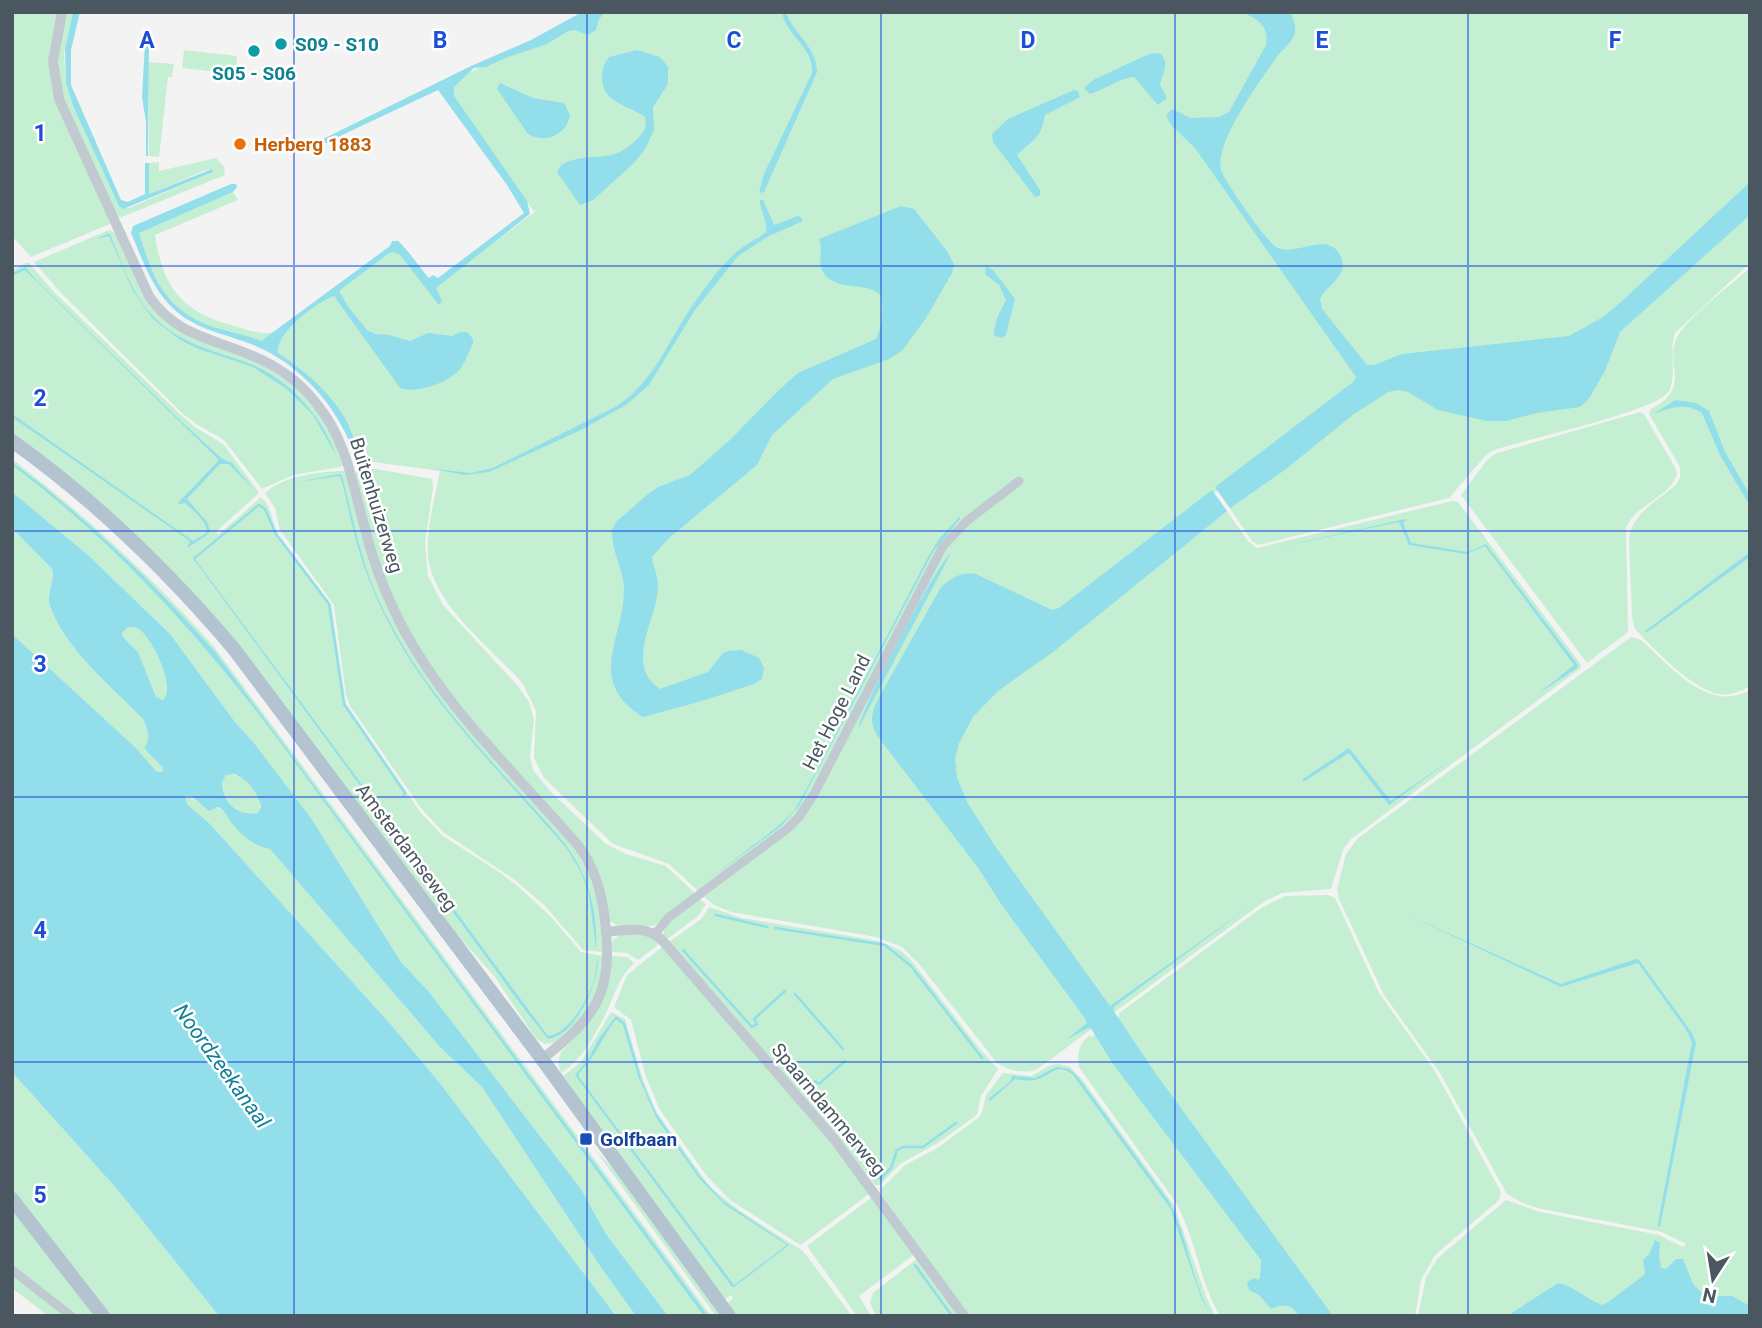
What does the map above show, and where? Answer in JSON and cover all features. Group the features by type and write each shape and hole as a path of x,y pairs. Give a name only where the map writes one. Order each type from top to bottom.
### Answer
{"main road":[{"name":"Amsterdamseweg","path":"12,441 71,485 141,547 225,639 542,1059 729,1316"},
{"path":"12,1199 103,1316"}],"street":[{"name":"Buitenhuizerweg","path":"62,12 53,56 58,95 145,290 164,315 181,328 273,366 303,388 324,413 346,456 372,555 403,629 446,695 583,852 599,887 606,932 607,973 596,1004 573,1035 542,1059"},
{"name":"Het Hoge Land","path":"655,934 668,918 781,835 799,817 814,794 943,546 968,520 1019,481"},
{"path":"606,932 640,929 655,934"},
{"name":"Spaarndammerweg","path":"655,934 834,1139 964,1316"},
{"path":"12,1270 71,1316"}],"green space":[{"path":"12,12 59,12 50,59 110,224 31,257 12,236"},
{"path":"65,12 73,12 64,54 66,83 73,106 119,206 129,208 213,172 210,169 201,172 149,194 149,163 159,162 159,171 216,158 224,167 225,175 118,217 59,88 58,44"},
{"path":"594,12 1750,12 1750,263 1675,333 1669,391 1660,399 1616,416 1492,451 1449,498 1258,545 1252,541 1218,491 1214,493 1248,541 1257,548 1452,501 1458,502 1580,663 1581,668 1351,839 1343,850 1331,889 1282,893 1265,901 1039,1068 1029,1071 1012,1070 997,1063 920,965 902,947 876,937 731,912 714,905 704,897 793,829 955,528 804,805 788,825 698,891 669,864 613,844 544,778 534,758 536,711 523,684 452,609 432,574 428,556 428,535 440,471 359,460 344,426 325,399 273,352 278,333 392,248 401,249 428,283 436,284 535,212 510,182 442,86"},
{"path":"184,50 237,56 235,74 182,68"},
{"path":"149,62 174,64 172,77 168,77 159,157 149,156"},
{"path":"233,192 238,200 155,235 163,270 178,295 188,305 216,320 255,332 276,332 260,341 203,323 178,307 160,286 138,233"},
{"path":"109,230 115,233 158,313 257,361 295,386 328,425 344,464 293,475 262,489 224,440 183,414 61,293 34,262"},
{"path":"28,262 54,292 182,416 223,444 258,491 258,494 216,532 218,535 261,497 265,502 279,536 331,604 346,704 421,813 443,836 520,888 552,918 581,952 604,956 601,984 584,1017 554,1043 545,1044 536,1039 495,977 457,935 254,667 12,435 12,270"},
{"path":"1750,268 1750,686 1735,693 1718,694 1685,677 1635,629 1632,617 1629,539 1640,515 1676,485 1680,478 1680,467 1649,414 1651,409 1671,392 1675,374 1674,345 1684,327"},
{"path":"1640,412 1644,414 1677,474 1667,489 1637,513 1626,528 1628,632 1587,663 1461,495 1487,460 1497,453"},
{"path":"12,459 118,548 215,648 711,1316 668,1316 606,1234 581,1189 429,992 401,962 311,818 170,634 88,555 12,492"},
{"path":"359,469 376,469 432,479 425,543 428,576 443,605 517,685 529,702 534,720 530,756 533,770 550,791 606,844 626,854 666,866 695,893 654,926 618,926 610,921 601,880 440,681 406,628 374,551 356,474"},
{"path":"345,471 405,639 584,860 600,908 602,952 583,950 546,907 515,880 443,832 421,808 350,706 346,695 334,605 280,530 275,508 265,493 292,479 314,473"},
{"path":"12,528 52,569 49,601 57,622 90,667 143,719 148,734 144,748 163,768 162,772 157,772 136,748 12,634"},
{"path":"128,627 139,629 156,651 167,682 167,697 163,700 156,697 138,652 123,637 122,633"},
{"path":"1631,637 1641,640 1677,673 1704,691 1719,696 1734,696 1750,690 1750,1316 1418,1316 1426,1277 1438,1258 1506,1200 1540,1212 1659,1235 1683,1247 1686,1244 1662,1232 1537,1208 1507,1194 1440,1073 1384,995 1339,899 1337,889 1346,854 1357,839"},
{"path":"230,774 253,788 260,800 258,813 238,810 229,802 222,782 226,775"},
{"path":"188,795 200,804 225,810 231,821 270,849 440,1047 482,1087 636,1316 616,1316 439,1082 393,1027 210,824 187,804 185,799"},
{"path":"1328,895 1335,898 1379,993 1435,1071 1501,1192 1499,1200 1435,1255 1421,1280 1415,1316 1220,1316 1176,1203 1079,1067 1080,1049 1090,1035 1092,1037 1120,1016 1118,1014 1261,908 1285,896"},
{"path":"699,899 706,904 698,916 666,940 663,936 665,926"},
{"path":"709,907 742,918 879,941 900,950 911,960 998,1069 981,1096 977,1115 938,1143 900,1164 880,1185 875,1185 827,1125 669,942 701,919"},
{"path":"621,934 648,935 659,944 638,960 627,953 611,952 613,940"},
{"path":"662,947 804,1108 869,1194 800,1245 730,1200 706,1175 660,1110 646,1077 631,1020 614,1007 627,975"},
{"path":"611,956 627,957 634,963 621,980 588,1046 569,1068 561,1073 558,1062 561,1052 577,1036"},
{"path":"611,1012 625,1019 643,1080 657,1113 710,1187 740,1211 803,1251 852,1316 734,1316 728,1303 733,1298 731,1295 725,1299 663,1218 563,1076 581,1062"},
{"path":"1051,1065 1070,1067 1081,1078 1174,1205 1215,1316 968,1316 882,1195 881,1189 905,1165 936,1149 978,1118 982,1113 986,1095 1003,1073 1031,1076"},
{"path":"12,1072 117,1189 219,1316 110,1316 12,1194"},
{"path":"594,1148 622,1179 723,1316 716,1316"},
{"path":"872,1197 915,1254 859,1296 871,1316 857,1316 807,1246"},
{"path":"12,1210 97,1316 75,1316 12,1265"},
{"path":"918,1258 960,1316 876,1316 870,1303 873,1293"},
{"path":"12,1274 65,1316 48,1316 12,1288"}],"water":[{"path":"73,12 80,12 71,50 71,85 121,200 128,202 145,194 145,163 149,163 149,194 212,169 213,172 123,209 119,206 73,106 66,83 65,49"},
{"path":"582,12 605,12 599,19 596,30 588,35 575,30 568,31 547,44 486,67 474,68 454,87 454,96 527,201 530,214 436,288 442,301 439,305 400,255 394,252 339,291 367,330 375,334 410,341 428,333 452,336 467,332 473,343 460,369 448,379 432,386 415,390 400,388 334,296 298,319 283,337 278,353 303,371 338,407 353,435 356,450 353,450 336,416 325,401 299,373 268,352 185,318 155,286 131,233 133,226 231,184 236,184 237,187 233,192 139,233 160,286 178,307 203,323 261,341 390,246 392,241 398,241 402,245 429,278 433,275 438,278 524,213 507,185 438,90 340,136 333,142 325,143 323,139 471,66 531,40"},
{"path":"782,12 786,12 809,47 817,72 764,192 759,193 764,174 812,73 809,56 789,28"},
{"path":"1241,12 1291,12 1295,33 1240,112 1224,144 1221,170 1246,211 1276,247 1292,249 1327,245 1340,255 1342,270 1320,299 1322,309 1367,365 1402,354 1569,336 1603,317 1620,303 1750,182 1750,215 1620,332 1605,371 1588,400 1580,407 1506,421 1487,421 1438,410 1408,392 1388,392 1354,414 1286,469 1230,508 1215,487 1356,377 1195,148 1171,125 1166,116 1172,109 1191,118 1219,117 1229,112 1266,45 1267,38 1261,24"},
{"path":"145,42 149,45 148,156 142,97"},
{"path":"637,50 660,57 668,67 668,84 653,107 654,130 645,149 634,163 593,200 580,205 557,172 561,165 571,160 619,152 639,137 645,128 645,117 612,99 603,87 602,78 609,57"},
{"path":"1149,54 1161,54 1165,62 1160,85 1167,98 1158,105 1134,77 1090,94 1084,88 1093,80"},
{"path":"500,83 533,98 564,103 570,115 565,128 548,138 528,134 497,89"},
{"path":"1074,90 1078,91 1080,97 1045,115 1039,134 1017,155 1040,190 1040,195 1035,197 993,142 992,134 1008,119"},
{"path":"760,200 763,200 774,225 798,216 803,221 767,237 738,256 695,310 649,385 626,405 581,430 489,472 464,475 434,469 471,473 493,468 617,406 631,395 652,370 687,313 716,273 739,250 766,232"},
{"path":"901,206 914,209 954,264 952,273 926,318 902,351 889,359 833,379 772,435 757,465 668,539 652,557 658,585 643,654 649,679 660,689 708,672 723,653 741,650 759,658 764,668 762,679 702,701 643,717 625,703 615,688 611,673 624,588 612,530 617,521 648,494 658,487 690,475 798,373 876,339 882,318 881,295 867,288 835,282 828,278 821,268 819,239"},
{"path":"110,234 123,268 140,300 155,318 186,340 260,368 275,377 312,412 336,455 313,415 287,389 253,367 182,341 153,319 133,291 109,236 97,239"},
{"path":"986,266 993,270 1015,299 1006,335 1002,338 994,335 994,331 1006,300 999,285 985,274"},
{"path":"25,267 185,425 221,458 232,463 256,492 229,464 220,464 187,499 207,522 210,531 187,548 190,541 12,417 12,414 193,541 207,533 205,524 185,503 177,504 219,460 25,270 12,276 12,273"},
{"path":"1675,400 1696,403 1709,411 1725,452 1750,495 1750,506 1720,455 1702,413 1683,407 1654,414"},
{"path":"12,462 119,552 216,653 708,1316 704,1316 280,742 220,666 122,560 50,495 12,465"},
{"path":"340,474 369,575 391,625 433,691 457,722 570,851 584,877 593,905 596,949 589,894 581,872 567,849 463,730 438,700 395,634 377,599 364,564 340,476 296,482"},
{"path":"1212,490 1227,511 1053,652 998,691 973,717 959,743 955,759 957,777 967,802 995,846 1110,1006 1253,904 1113,1010 1156,1074 1333,1316 1299,1316 1286,1306 1271,1309 1259,1295 1249,1290 1247,1282 1260,1278 1261,1260 1113,1064 1090,1027 1066,1040 1087,1023 1084,1017 1001,904 979,869 879,738 873,725 872,716 877,701 941,587 950,580 961,575 976,574 1052,610 1059,608"},
{"name":"Noordzeekanaal","path":"12,492 88,555 170,634 311,818 401,962 429,992 581,1189 606,1234 668,1316 636,1316 482,1087 440,1047 270,849 258,845 242,834 222,809 218,807 209,811 191,796 185,796 187,804 210,824 393,1027 439,1082 616,1316 219,1316 117,1189 12,1072 12,634 136,748 157,772 162,772 163,768 144,748 148,734 143,719 90,667 66,637 50,606 52,569 12,528","holes":["128,627 139,629 156,652 167,685 167,694 163,700 156,697 138,652 123,637 122,633","234,774 244,779 254,791 261,806 258,813 238,810 228,802 222,782 226,775"]},
{"path":"258,504 258,507 195,559 548,1036 556,1034 571,1022 583,1005 595,977 590,994 576,1019 568,1028 548,1039 193,558"},
{"path":"960,516 934,550 799,806 780,827 703,884 794,811 928,557 939,539"},
{"path":"1406,519 1403,522 1411,543 1468,552 1486,544 1578,665 1577,668 1538,694 1574,665 1485,546 1466,554 1409,545 1399,522 1265,550"},
{"path":"1750,552 1750,557 1644,632"},
{"path":"951,553 858,729 871,695 900,638 931,582"},
{"path":"1349,748 1391,801 1453,758 1389,805 1349,753 1303,782 1303,779"},
{"path":"1406,914 1561,984 1639,960 1692,1033 1696,1043 1660,1227 1659,1218 1692,1042 1685,1028 1638,963 1561,987"},
{"path":"616,1016 625,1023 642,1081 656,1113 700,1176 723,1201 789,1245 734,1287 575,1075 588,1060 598,1040","holes":["616,1019 623,1025 638,1076 657,1119 699,1178 724,1204 787,1245 734,1285 579,1077 579,1073 590,1061"]},
{"path":"1056,1067 1069,1069 1078,1077 1170,1203 1211,1316 1202,1300 1170,1208 1073,1075 1059,1069 1035,1080 1015,1079 991,1100 988,1099 1010,1082 1012,1076 1035,1078"},
{"path":"1655,1240 1660,1243 1661,1268 1666,1269 1676,1259 1683,1259 1693,1284 1700,1291 1716,1296 1732,1296 1750,1306 1750,1316 1507,1316 1558,1283 1602,1305 1607,1303 1644,1275 1643,1260"}],"waterway":[{"path":"259,505 265,509 276,534 329,604 344,704 404,795"},
{"path":"716,915 767,927"},
{"path":"775,928 885,945 911,966 982,1058"},
{"path":"683,950 752,1027 757,1024 754,1019 785,991"},
{"path":"795,994 843,1049"},
{"path":"845,1061 819,1084 815,1081 807,1090 880,1179 891,1168 897,1150 903,1147 923,1147 956,1123"},
{"path":"915,1265 952,1316"}],"place":[{"name":"S09 - S10","path":"281,44"},
{"name":"S05 - S06","path":"254,51"},
{"name":"Herberg 1883","path":"240,144"},
{"name":"Golfbaan","path":"586,1139"}]}
